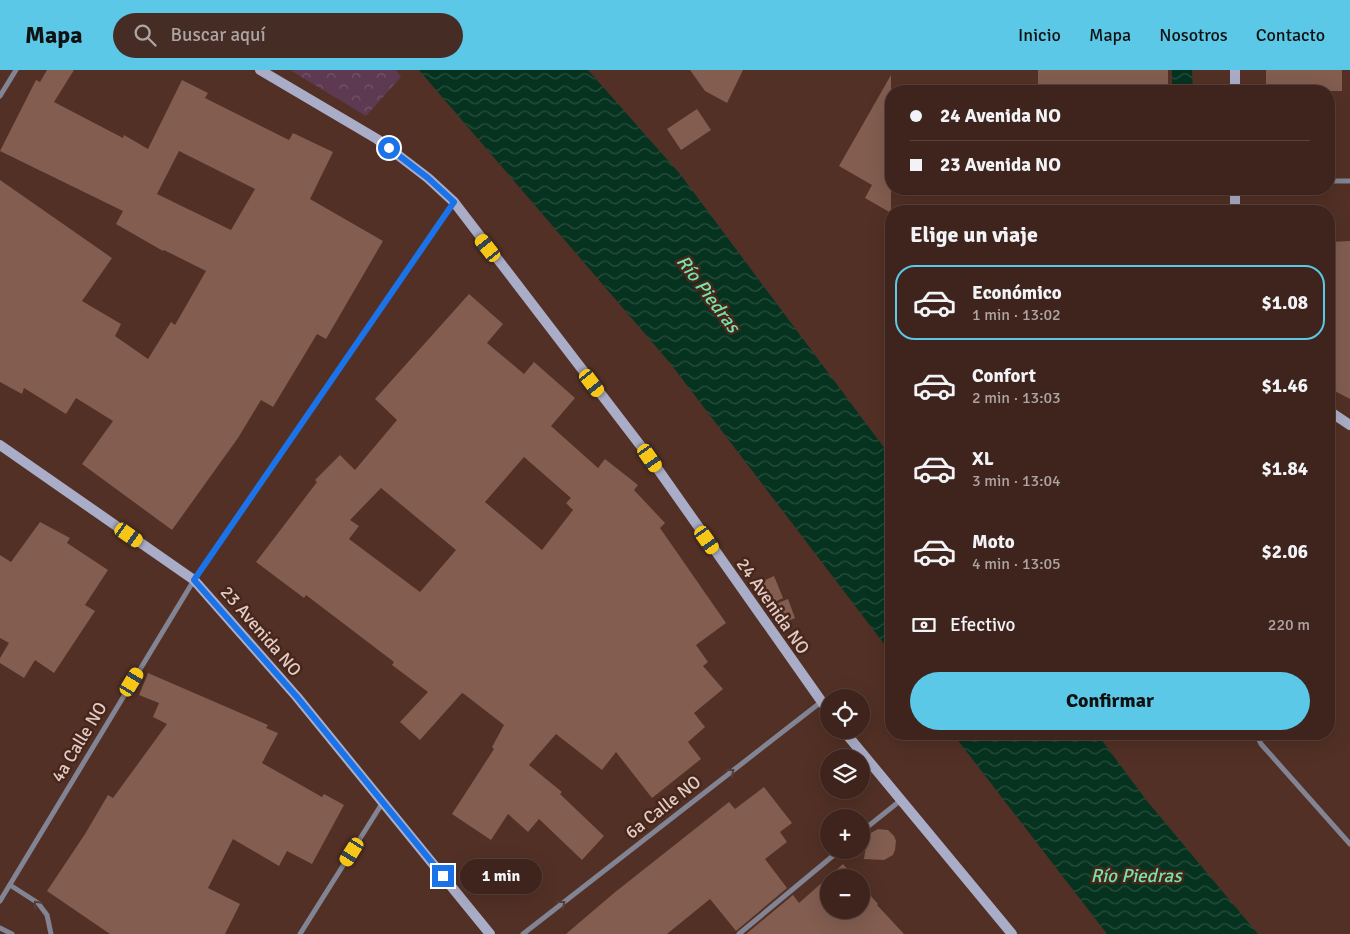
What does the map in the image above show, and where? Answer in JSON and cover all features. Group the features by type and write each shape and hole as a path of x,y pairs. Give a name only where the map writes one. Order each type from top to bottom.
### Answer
{"street":[{"path":"0,96 16,70"},
{"name":"24 Avenida NO","path":"260,70 377,138 428,178 454,202 650,458 820,701"},
{"path":"1235,70 1235,85"},
{"path":"1335,181 1350,181"},
{"name":"4a Calle NO","path":"0,901 194,580 454,202"},
{"path":"1335,415 1350,425"},
{"name":"23 Avenida NO","path":"0,445 194,580 297,697 490,934"},
{"name":"6a Calle NO","path":"523,934 820,703"},
{"path":"850,739 1012,934"},
{"path":"1259,740 1350,844"},
{"path":"870,825 900,800"},
{"path":"300,934 383,802"},
{"path":"739,934 829,859"},
{"path":"10,885 38,903 47,915 51,934"},
{"path":"0,928 12,934"}],"green space":[{"path":"290,70 396,70 401,77 366,116"}],"water":[{"name":"Río Piedras","path":"419,70 588,70 680,174 885,449 885,645 670,363"},
{"path":"1172,70 1192,70 1193,85 1172,85"},
{"name":"Río Piedras","path":"958,740 1101,740 1147,801 1258,934 1107,934"}],"building":[{"path":"47,70 74,70 54,102 123,138 124,135 148,149 182,80 208,93 205,98 289,140 293,133 333,152 310,199 383,241 326,339 317,334 273,407 261,400 238,438 172,530 82,464 113,421 76,398 66,414 24,388 22,394 0,382 0,180 112,258 82,301 121,324 115,336 148,359 171,322 175,325 206,271 163,251 116,224 123,211 0,151 36,80 40,82","holes":["179,151 255,189 231,230 157,194"]},
{"path":"690,70 743,70 727,103 705,91"},
{"path":"1038,70 1168,70 1168,85 1038,85"},
{"path":"1266,70 1342,70 1342,91 1335,91 1335,85 1266,85"},
{"path":"891,75 891,85 885,85"},
{"path":"885,86 885,195 891,195 891,205 885,205 885,210 865,198 872,185 839,166"},
{"path":"697,109 711,130 681,150 667,129"},
{"path":"1350,241 1350,399 1335,391 1335,242"},
{"path":"469,294 503,324 487,343 524,374 534,362 575,398 551,426 598,468 605,459 638,485 634,490 665,523 660,528 726,623 696,645 708,662 703,666 723,689 694,713 705,727 688,742 701,759 652,798 616,752 602,770 556,734 529,765 562,792 560,794 604,836 582,860 539,819 528,832 508,814 491,840 452,814 494,749 492,747 504,725 462,693 420,740 400,722 428,692 392,665 394,662 306,595 304,598 256,562 317,482 315,480 340,455 355,470 397,420 375,399","holes":["524,457 571,498 566,503 573,510 542,550 485,502","381,488 456,550 420,592 349,539 359,526 350,520"]},
{"path":"40,522 70,538 67,543 108,570 85,605 95,611 54,673 35,660 24,678 0,663 0,658 9,643 0,638 0,555 11,562"},
{"path":"774,576 783,598 764,607 754,585"},
{"path":"788,599 795,618 777,626 768,607"},
{"path":"148,673 268,725 266,728 278,733 262,763 322,797 324,794 344,805 312,864 287,851 279,866 233,839 208,888 240,904 225,934 110,934 47,891 85,834 108,795 113,798 167,724 153,717 159,703 139,695"},
{"path":"764,787 792,823 780,832 787,842 765,859 787,888 736,931 710,899 667,934 566,934 614,893 729,802 735,809"},
{"path":"878,829 888,830 896,841 893,855 884,860 864,859 870,859 870,833"},
{"path":"843,864 847,869 837,869"},
{"path":"820,884 820,919 870,919 870,895 904,934 746,934 793,895 799,903"}],"route":[{"path":"389,148 428,178 454,202 194,580 297,697 443,876"}]}
